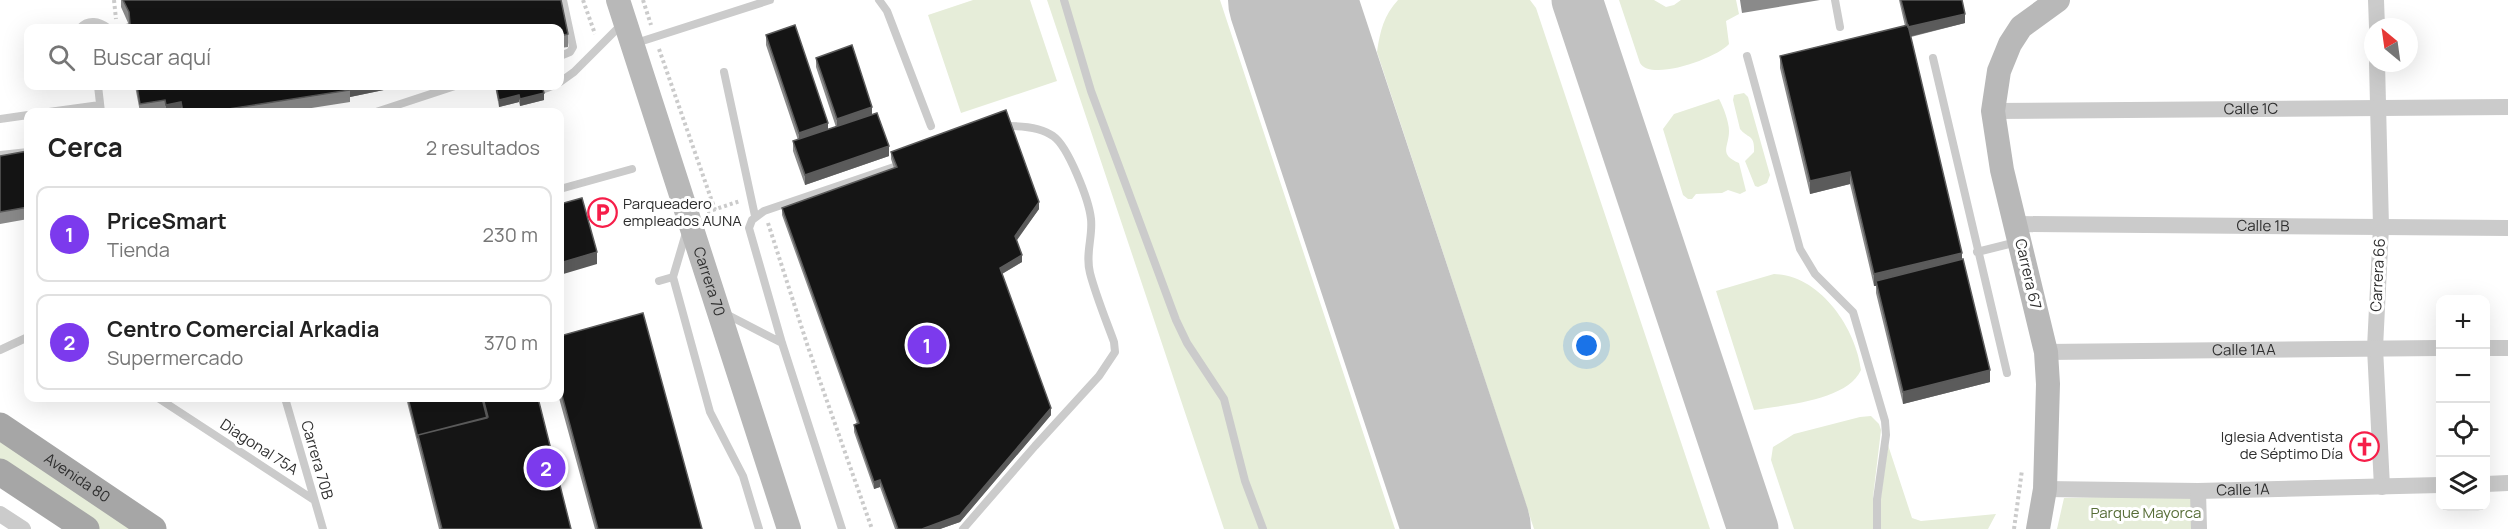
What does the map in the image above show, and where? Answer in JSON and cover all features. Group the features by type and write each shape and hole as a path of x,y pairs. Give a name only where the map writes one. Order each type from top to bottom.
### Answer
{"main road":[{"name":"Avenida 80","path":"0,426 153,529"},
{"path":"0,472 86,529"}],"street":[{"name":"Carrera 67","path":"2038,529 2045,489 2048,384 2046,352 2000,159 1993,111 1999,70 2010,44 2021,27 2058,0"},
{"path":"2376,0 2377,18"},
{"name":"Carrera 70","path":"622,10 644,40 696,217 718,310 789,529"},
{"name":"Carrera 66","path":"2377,72 2381,227 2375,348 2382,486"},
{"name":"Calle 1C","path":"1993,111 2508,107"},
{"name":"Calle 1B","path":"2019,232 2381,227 2508,228"},
{"name":"Calle 1AA","path":"2046,352 2436,348"},
{"path":"2490,348 2508,348"},
{"path":"2490,484 2508,483"},
{"name":"Calle 1A","path":"2045,489 2198,491 2436,485"},
{"path":"2198,491 2199,529"},
{"path":"0,514 23,529"}],"lane":[{"path":"644,40 770,0"},
{"path":"879,0 887,11 931,126"},
{"path":"1064,0 1091,91 1176,320 1187,343 1224,399 1245,481 1263,529"},
{"path":"1835,0 1840,27"},
{"path":"564,54 570,52 573,47 566,1"},
{"path":"564,79 599,46 622,10"},
{"path":"1747,56 1800,249 1815,274 1853,312 1885,420 1886,435 1877,499 1877,529"},
{"path":"1933,58 2007,373"},
{"path":"724,72 755,216"},
{"path":"98,90 100,108"},
{"path":"388,108 443,90"},
{"path":"0,119 24,116"},
{"path":"963,529 1099,376 1115,352 1114,342 1090,273 1087,255 1091,221 1089,209 1065,149 1053,136 1034,128 1009,126"},
{"path":"0,155 24,152"},
{"path":"842,529 749,228 755,216 764,210 894,167"},
{"path":"564,188 632,169"},
{"path":"696,217 673,277 710,412 743,477 759,529"},
{"path":"1977,252 2019,232"},
{"path":"659,281 673,277"},
{"path":"718,310 783,343"},
{"path":"0,350 24,339"},
{"name":"Diagonal 75A","path":"164,402 315,500"},
{"name":"Carrera 70B","path":"286,402 323,529"}],"path":[{"path":"583,0 599,46"},
{"path":"643,0 644,40 714,210"},
{"path":"696,217 750,197"},
{"path":"764,210 808,347 872,529"}],"green space":[{"path":"973,0 1030,0 1057,81 961,113 928,15"},
{"path":"1047,0 1220,0 1395,529 1224,529"},
{"path":"1398,0 1530,0 1536,8 1710,529 1534,529 1377,52 1383,24"},
{"path":"1619,0 1654,0 1666,7 1681,0 1736,0 1739,14 1726,21 1729,44 1722,50 1684,66 1657,70 1646,68 1640,63"},
{"path":"1744,93 1748,97 1770,175 1767,183 1758,187 1755,186 1745,161 1754,152 1753,142 1740,129 1733,100 1734,95"},
{"path":"1719,99 1729,127 1726,150 1733,160 1739,163 1746,191 1740,194 1728,190 1722,193 1696,194 1692,199 1688,199 1683,195 1663,129 1674,114"},
{"path":"1774,274 1791,277 1806,284 1833,307 1852,337 1861,370 1854,380 1829,395 1754,410 1716,291"},
{"path":"1871,416 1879,424 1881,430 1873,497 1873,529 1794,529 1771,460 1773,447 1794,434"},
{"path":"0,437 138,529 99,529 0,462"},
{"path":"1888,445 1912,518 1921,521 1996,514 1988,529 1881,529 1881,496"},
{"name":"Parque Mayorca","path":"2191,495 2192,529 2057,529 2064,498"}],"building":[{"path":"123,0 561,0 568,34 564,35 564,24 130,24 129,12"},
{"path":"1901,0 1962,0 1965,14 1908,27"},
{"path":"795,25 828,123 799,133 766,35"},
{"path":"1908,25 1962,253 1874,274 1850,172 1810,181 1780,56"},
{"path":"852,45 872,107 837,119 816,58"},
{"path":"138,90 350,90 235,108 182,108 181,102 166,105 165,100 140,104"},
{"path":"497,90 543,90 544,93 520,99 519,95 499,100"},
{"path":"1006,110 1039,202 1015,236 1022,255 1000,268 1051,408 960,515 922,529 898,529 880,480 874,482 854,425 859,423 782,208 897,167 891,152"},
{"path":"877,113 889,146 805,175 793,141"},
{"path":"24,152 24,208 0,212 0,156"},
{"path":"582,198 597,252 564,262 564,203"},
{"path":"1963,259 1990,370 1903,392 1876,281"},
{"path":"643,313 702,529 598,529 564,402 564,335"},
{"path":"409,402 483,402 487,418 418,435 418,438"},
{"path":"484,402 539,402 571,529 442,529 418,435 488,417"}],"taxiway":[{"path":"1302,30 1300,15 1305,0"},
{"path":"1577,0 1753,529"}],"runway":[{"path":"1292,0 1467,529"}],"place":[{"name":"Parqueadero empleados AUNA","path":"602,213"},
{"name":"PriceSmart","path":"927,345"},
{"name":"Iglesia Adventista de Séptimo Día","path":"2364,446"},
{"name":"Centro Comercial Arkadia","path":"546,468"}]}
